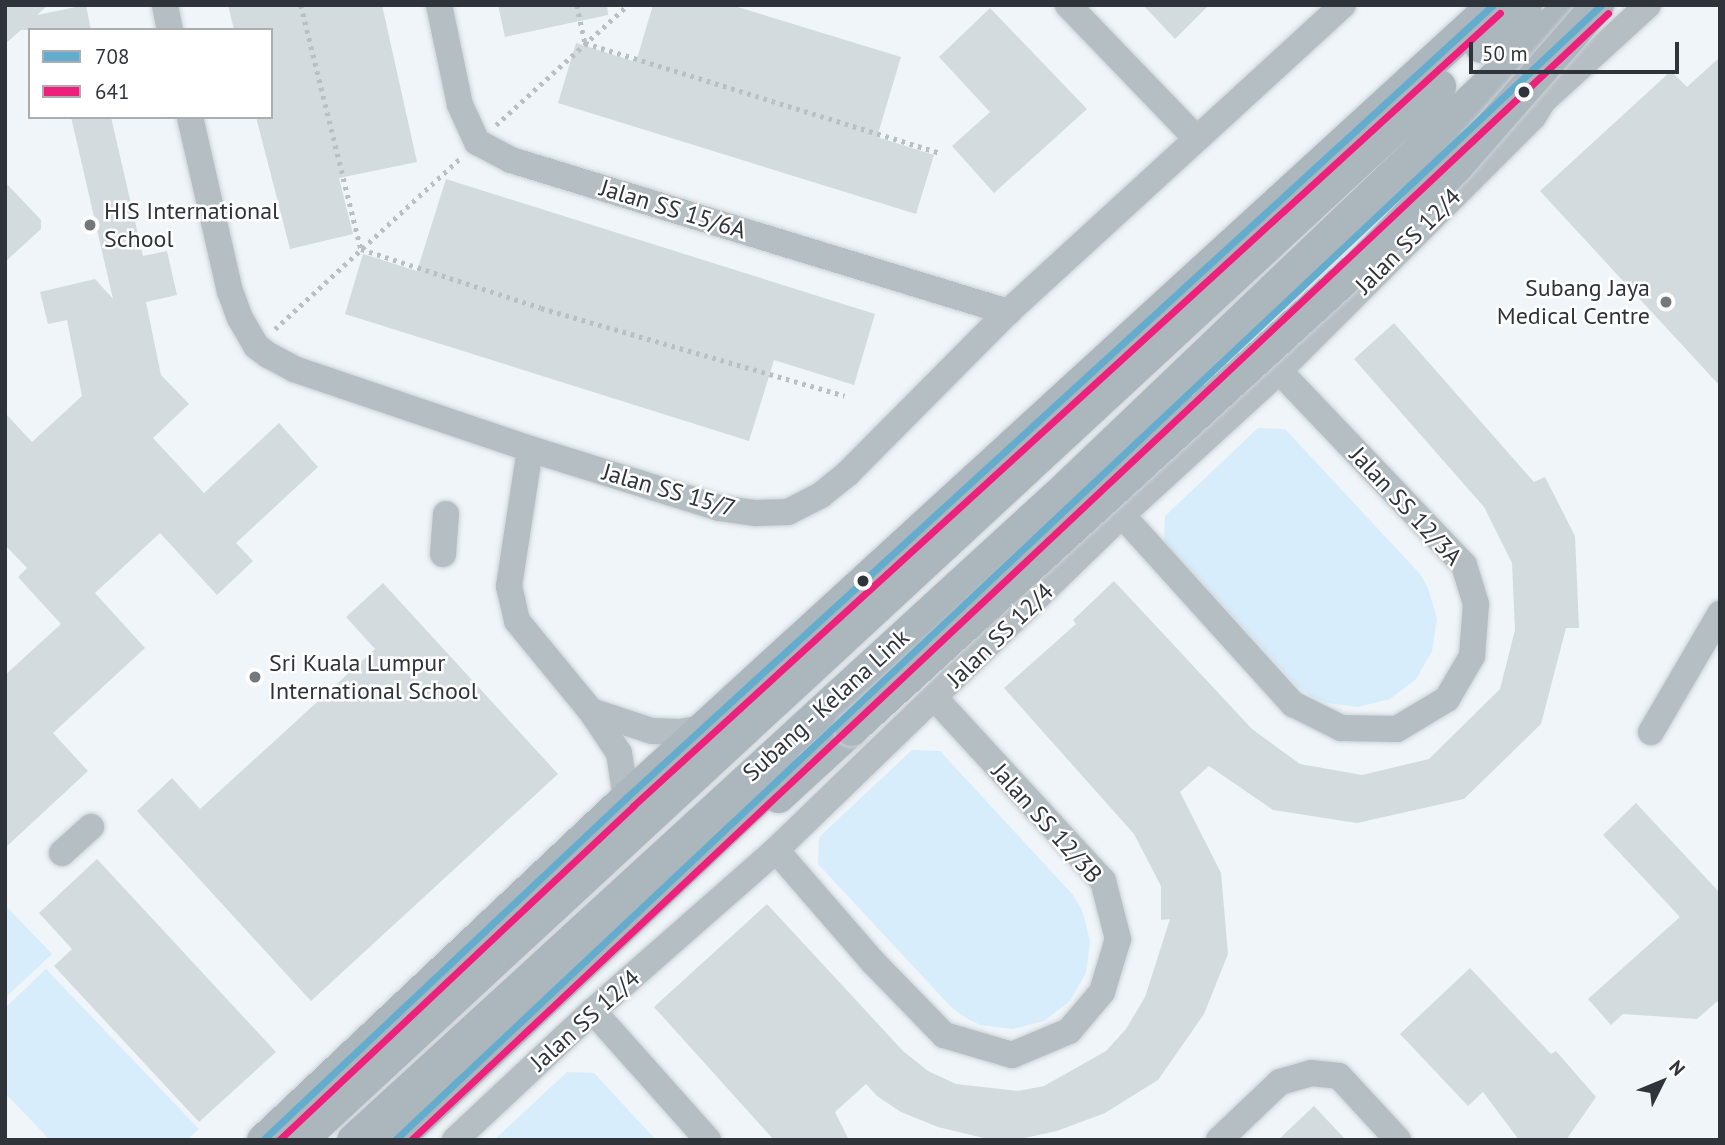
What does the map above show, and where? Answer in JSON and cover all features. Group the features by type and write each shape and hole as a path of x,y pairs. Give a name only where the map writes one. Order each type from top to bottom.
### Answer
{"main road":[{"path":"263,1140 626,798 1493,5"},
{"name":"Subang - Kelana Link","path":"300,1140 1525,5"},
{"path":"395,1140 1207,376 1587,10"},
{"path":"410,1140 782,792 1362,262 1456,166 1587,10"},
{"name":"Subang - Kelana Link","path":"353,1140 1587,10"}],"street":[{"path":"165,5 170,28"},
{"path":"439,5 460,105 477,142"},
{"path":"1068,5 1196,138 1343,5"},
{"path":"1533,117 1542,101 1648,5"},
{"path":"1533,117 1551,111 1668,5"},
{"name":"Jalan SS 12/4","path":"455,1140 593,1011 776,850 1122,515 1279,371 1533,117"},
{"name":"Jalan SS 15/7","path":"190,119 230,290 240,318 256,346 294,369 530,449 719,508 756,513 788,512 821,495 849,472 1008,312 1196,138"},
{"name":"Jalan SS 15/6A","path":"477,142 511,160 1008,312"},
{"name":"Jalan SS 12/3A","path":"1122,515 1293,704 1341,728 1397,729 1447,699 1472,656 1476,604 1464,565 1279,371"},
{"path":"1207,376 1239,408"},
{"path":"530,449 509,586 517,621 591,711 619,752 626,798"},
{"path":"443,554 446,513"},
{"path":"1651,732 1720,614"},
{"name":"Jalan SS 12/3B","path":"776,850 873,962 944,1035 1012,1055 1069,1031 1102,992 1118,939 1103,881 935,698"},
{"path":"591,711 652,731 680,732 703,728"},
{"path":"62,853 91,827"},
{"path":"593,1011 708,1140"},
{"path":"1219,1140 1280,1082 1311,1073 1339,1076 1398,1140"}],"path":[{"path":"301,5 361,248"},
{"path":"577,5 585,43"},
{"path":"256,346 628,5"},
{"path":"585,43 940,153"},
{"path":"361,248 541,308 845,396"}],"shaded area":[{"path":"1258,428 1285,429 1420,574 1428,588 1437,619 1432,651 1416,679 1390,699 1358,707 1327,703 1298,687 1164,542 1165,516"},
{"path":"912,750 940,751 1073,895 1082,910 1090,941 1086,973 1070,1001 1044,1021 1013,1029 980,1025 966,1018 952,1008 818,864 819,837"},
{"path":"5,905 52,954 5,998"},
{"path":"46,969 199,1129 187,1140 50,1140 5,1093 5,1008"},
{"path":"567,1072 594,1073 656,1140 494,1140"}],"building":[{"path":"5,5 48,5 37,15 86,5 91,28 28,28 21,30 5,44"},
{"path":"228,5 382,5 417,162 339,178 353,234 290,249 257,119 273,119 273,28 234,28"},
{"path":"498,5 607,5 608,15 505,37"},
{"path":"653,5 731,5 901,57 877,137 934,155 916,214 558,103 576,43 636,62"},
{"path":"1143,5 1209,5 1175,39"},
{"path":"990,8 1087,109 994,193 952,146 990,112 939,57"},
{"name":"Subang Jaya Medical Centre","path":"1720,57 1720,386 1540,191 1671,71 1687,87"},
{"path":"71,119 111,119 143,256 167,251 177,295 146,302 161,375 189,404 153,438 204,493 279,423 318,467 236,543 253,561 217,595 160,533 95,593 145,648 53,733 88,771 5,848 5,675 61,624 18,577 27,568 5,545 5,413 32,442 82,396 67,320 48,324 40,292 95,279 113,299"},
{"path":"446,179 875,314 854,385 774,360 749,441 345,314 363,254 417,271"},
{"path":"5,182 41,220 41,229 5,262"},
{"path":"1394,323 1534,482 1545,477 1575,536 1579,628 1566,628 1541,724 1464,799 1357,823 1273,810 1209,766 1180,792 1221,873 1228,954 1204,1014 1158,1080 1105,1113 1057,1131 1015,1140 992,1140 938,1127 901,1112 877,1096 866,1084 835,1112 849,1140 774,1140 654,1007 767,904 903,1051 928,1071 956,1084 1018,1091 1044,1086 1106,1051 1126,1029 1145,997 1170,919 1161,920 1161,886 1134,834 1004,688 1076,624 1073,620 1114,581 1252,729 1300,764 1362,775 1429,759 1500,689 1515,630 1512,563 1484,507 1354,359"},
{"path":"383,583 558,774 311,1001 137,811 172,778 200,809 375,649 346,617"},
{"path":"1636,803 1720,893 1720,999 1697,1019 1623,1014 1611,1025 1588,999 1680,917 1603,835"},
{"path":"97,859 276,1052 199,1122 54,966 72,949 39,913"},
{"path":"1470,968 1551,1054 1556,1051 1596,1097 1566,1140 1519,1140 1483,1092 1468,1106 1400,1034"},
{"path":"1314,1106 1346,1140 1278,1140"}],"transit line":[{"name":"708","path":"263,1140 626,798 1493,5"},
{"name":"708","path":"395,1140 1601,5"},
{"name":"641","path":"279,1140 633,806 1500,13"},
{"name":"641","path":"411,1140 1608,13"}],"place":[{"name":"HIS International School","path":"90,225"},
{"name":"Subang Jaya Medical Centre","path":"1666,302"},
{"name":"Sri Kuala Lumpur International School","path":"255,677"}]}
